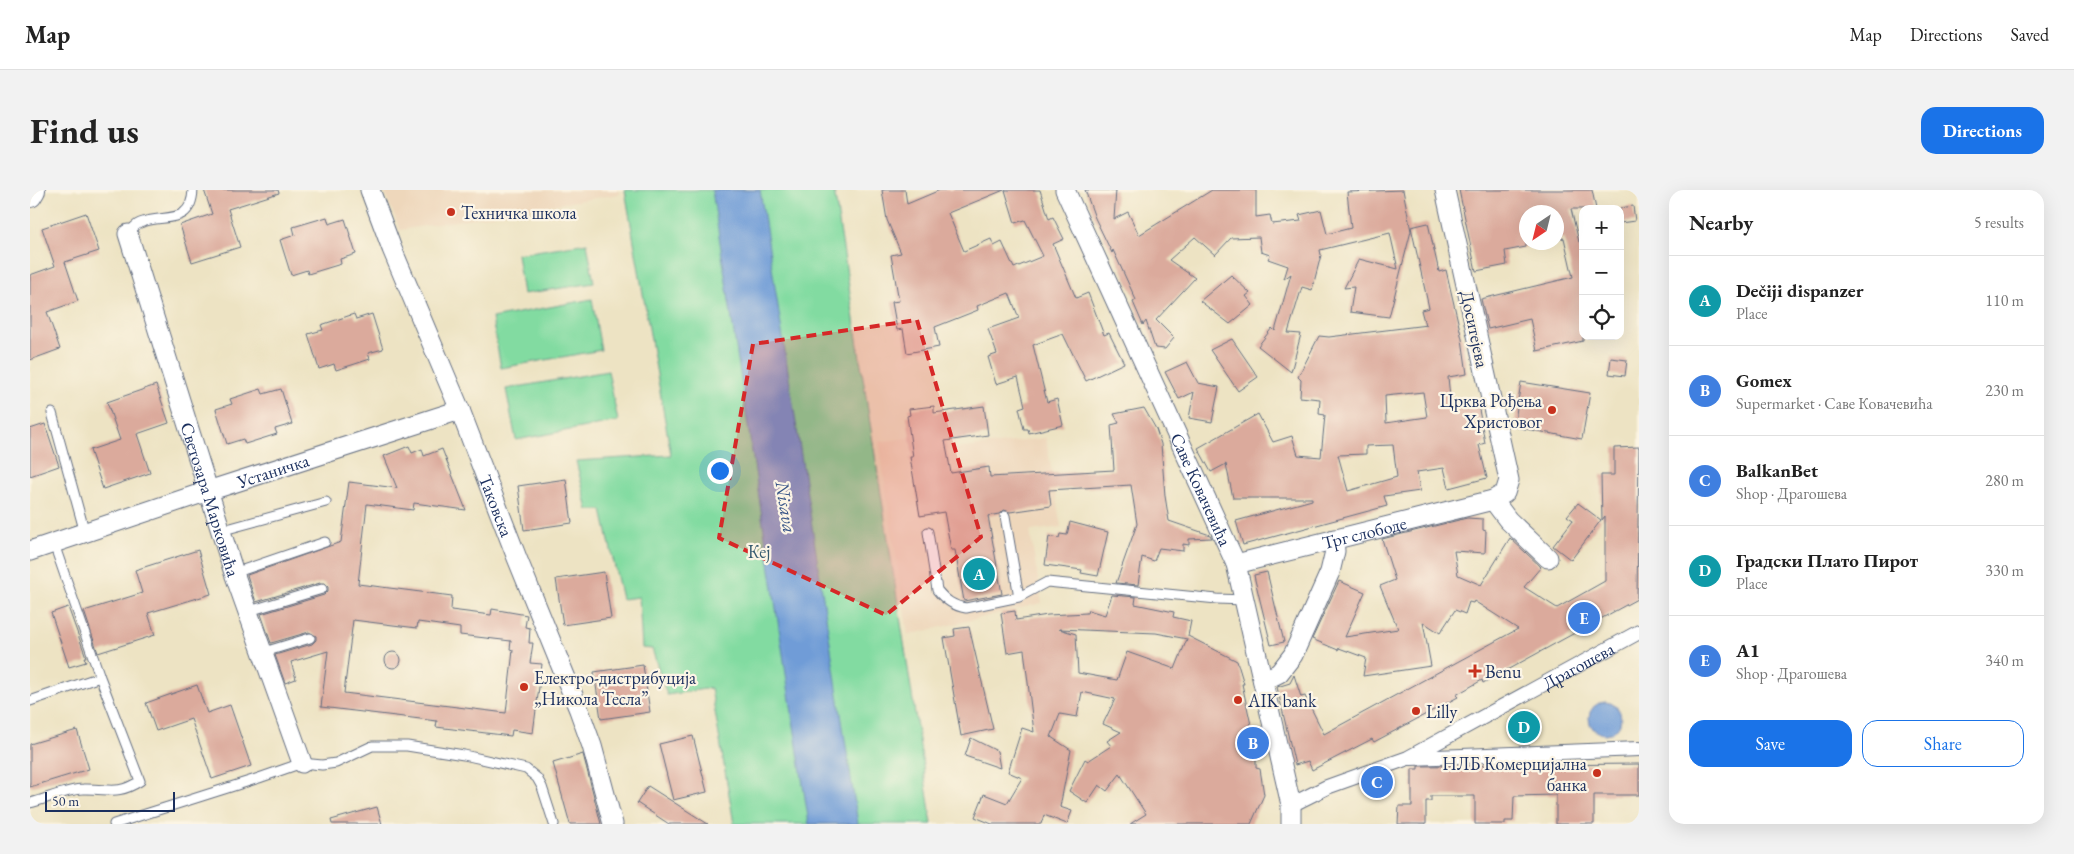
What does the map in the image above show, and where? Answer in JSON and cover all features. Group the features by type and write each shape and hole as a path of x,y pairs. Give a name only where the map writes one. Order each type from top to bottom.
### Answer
{"street":[{"path":"30,194 33,190"},
{"name":"Таковска","path":"370,190 392,249 460,410 516,558 559,660 592,746 613,824"},
{"name":"Саве Ковачевића","path":"1065,190 1236,564 1291,805"},
{"name":"Доситејева","path":"1444,190 1508,480 1505,493 1493,500"},
{"name":"Светозара Марковића","path":"128,234 246,612 302,763"},
{"name":"Устаничка","path":"30,552 460,410"},
{"path":"1493,500 1508,520 1548,558"},
{"name":"Трг слободе","path":"1236,564 1493,500"},
{"path":"1263,681 1278,673 1293,655 1330,572 1335,552 1334,539"},
{"name":"Драгошева","path":"1291,805 1327,787 1408,758 1639,632"},
{"path":"1408,758 1639,749"},
{"path":"1291,805 1291,824"}],"lane":[{"path":"128,234 139,224 179,216 187,210 192,202 193,190"},
{"path":"52,413 85,533"},
{"path":"220,531 326,502"},
{"path":"1005,516 1019,597"},
{"path":"928,532 937,590 950,603 966,608 1019,597 1047,582 1245,600"},
{"path":"234,573 325,542"},
{"path":"30,803 82,789 125,790 140,781 100,677 54,544"},
{"path":"246,612 322,589"},
{"path":"261,653 310,638"},
{"path":"30,701 100,677"},
{"path":"114,824 302,763 322,765 336,763 372,746 407,746 526,769 537,778 542,787 554,824"}],"highlighted area":[{"path":"917,320 981,537 886,615 719,538 753,344"}],"shaded area":[{"name":"Техничка школа","path":"384,190 619,190 620,194 400,230"},
{"path":"953,431 956,449 1046,438 1061,527 1030,531 1042,603 908,635 879,442"}],"green space":[{"name":"Кеј","path":"625,190 834,190 932,824 734,824 711,688 667,695 652,649 642,648 639,597 622,599 602,510 588,510 576,461 671,455"},
{"path":"587,243 594,283 523,294 517,254"},
{"path":"592,299 601,350 501,368 492,318"},
{"path":"608,371 618,421 516,440 506,389"}],"water":[{"name":"Nisava","path":"712,190 760,190 858,824 809,824"},
{"path":"1605,702 1617,706 1621,718 1617,730 1605,734 1593,730 1589,718 1593,706"}],"building":[{"path":"204,190 278,190 279,193 228,209 240,247 192,262 180,225 212,214"},
{"path":"882,190 905,190 907,204 940,190 1004,190 948,213 964,251 991,239 994,246 1002,242 1014,268 1043,256 1025,220 1015,223 1005,190 1040,190 1049,219 1053,217 1064,239 1053,244 1076,298 1088,293 1104,335 1109,333 1124,363 1086,381 1063,334 1033,345 1047,402 1057,399 1063,425 1029,433 1028,429 1024,429 1019,408 1025,406 1018,377 996,384 988,357 997,354 988,329 1019,318 1009,293 977,306 978,310 935,327 939,347 907,353 903,329 897,330 892,302 899,301 891,255 901,253 887,220"},
{"path":"1085,190 1116,190 1114,219 1128,212 1139,235 1212,190 1256,190 1256,217 1270,215 1272,224 1301,221 1299,215 1321,210 1327,234 1351,228 1347,192 1403,190 1411,231 1389,317 1350,312 1354,287 1344,288 1359,259 1398,269 1390,233 1320,250 1321,255 1312,290 1302,287 1288,333 1301,334 1291,372 1258,346 1272,328 1275,331 1291,274 1284,279 1288,266 1268,259 1270,255 1261,252 1259,237 1231,238 1215,255 1195,237 1169,260 1195,278 1156,320 1174,338 1165,349 1155,348 1146,321 1143,325 1133,302 1136,300 1113,250 1112,253 1095,218"},
{"path":"1459,190 1592,190 1595,205 1579,205 1579,209 1571,209 1579,242 1579,340 1583,341 1537,351 1530,319 1488,329 1481,299 1573,277 1564,238 1564,205 1519,205 1519,248 1505,251 1507,265 1476,271"},
{"path":"1633,206 1635,221 1624,222 1624,207"},
{"path":"86,213 99,251 65,262 78,301 47,312 60,349 30,360 30,275 55,266 42,228"},
{"path":"327,217 329,224 345,219 356,254 340,259 341,264 308,274 307,270 291,275 280,240 295,235 293,227"},
{"path":"1428,223 1439,272 1446,270 1462,339 1467,374 1448,377 1451,408 1478,404 1485,443 1479,445 1487,478 1449,488 1444,468 1417,472 1420,491 1384,496 1387,506 1243,545 1236,521 1312,500 1312,498 1233,498 1226,464 1211,472 1198,448 1258,414 1273,442 1292,436 1298,455 1321,457 1325,415 1319,414 1320,399 1300,397 1301,380 1298,377 1319,336 1329,337 1427,325 1425,325 1421,310 1429,308 1411,227","holes":["1423,392 1427,417 1386,423 1385,396","1393,445 1397,477 1348,491 1338,455 1366,454 1366,446"]},
{"path":"1231,275 1250,293 1246,296 1253,305 1230,324 1200,301"},
{"path":"354,314 356,319 372,314 383,349 368,353 370,359 336,370 334,364 319,369 308,334 323,330 321,325"},
{"path":"1232,339 1258,377 1238,391 1210,350"},
{"path":"1611,358 1627,360 1625,376 1609,374"},
{"path":"1187,362 1198,383 1219,387 1212,422 1189,418 1194,392 1179,399 1165,372"},
{"name":"Црква Рођења Христовог","path":"1521,382 1590,393 1582,439 1514,427"},
{"path":"156,385 169,423 137,434 150,473 103,489 90,450 120,440 107,402"},
{"path":"261,389 263,394 281,389 292,424 275,429 277,434 245,444 243,439 227,444 216,409 232,404 230,399"},
{"path":"934,406 934,413 984,406 988,435 945,441 951,473 989,467 990,477 1114,470 1111,425 1119,423 1114,414 1144,408 1156,429 1161,444 1169,521 1210,535 1212,538 1189,539 1189,545 1183,544 1183,551 1159,548 1154,561 1142,557 1138,585 1116,583 1137,524 1131,485 1049,490 1051,506 1010,512 1004,510 999,514 988,516 1002,594 964,601 955,550 951,550 944,512 920,516 910,457 913,457 907,416 910,415 909,409"},
{"path":"45,424 59,466 30,476 30,429"},
{"path":"409,446 412,453 422,449 424,456 442,449 466,510 414,503 413,510 367,504 358,584 452,596 451,610 491,615 492,609 527,615 525,627 530,628 529,643 533,643 530,663 542,664 533,733 512,730 511,736 436,727 437,721 321,707 328,651 291,662 296,679 285,683 275,655 312,644 316,640 316,636 309,632 271,643 261,614 324,595 328,591 328,587 324,583 320,583 256,602 247,575 341,542 349,482 397,488 384,456","holes":["353,620 417,628 418,622 460,628 460,635 511,641 510,649 513,650 506,713 344,693"]},
{"path":"1639,447 1637,599 1483,683 1482,680 1456,695 1458,697 1374,742 1372,739 1312,770 1308,761 1295,765 1277,687 1290,683 1294,675 1301,697 1305,696 1324,734 1518,629 1474,601 1473,603 1469,602 1465,614 1455,610 1440,633 1423,622 1431,666 1363,676 1366,658 1339,648 1338,650 1312,639 1339,581 1365,592 1345,637 1398,629 1380,586 1395,580 1382,539 1467,518 1483,519 1483,530 1486,531 1485,553 1454,551 1458,575 1481,585 1510,538 1541,567 1524,587 1557,608 1605,581 1605,516 1602,520 1601,475 1614,475 1614,448"},
{"path":"566,479 572,523 524,530 518,486"},
{"path":"1578,503 1601,520 1571,560 1553,546 1573,520 1567,516"},
{"path":"1070,522 1108,532 1098,576 1081,573 1082,570 1045,565 1049,536 1059,538 1060,534 1067,535"},
{"path":"198,550 211,594 148,613 155,635 98,653 84,611 142,593 135,570"},
{"path":"604,572 611,618 563,625 556,579"},
{"path":"1267,572 1284,642 1271,645 1254,575"},
{"path":"1112,595 1136,597 1135,604 1174,612 1173,617 1191,621 1188,636 1237,661 1244,684 1242,684 1253,734 1256,734 1256,768 1260,769 1264,795 1251,824 1130,824 1146,814 1120,774 1107,791 1099,785 1087,803 1069,791 1085,759 1088,761 1111,746 1107,741 1121,732 1103,724 1115,699 1082,692 1077,717 1060,714 1051,737 1071,750 1060,807 1072,811 1067,824 1044,815 1041,824 992,824 975,817 984,794 1007,803 1022,778 1008,772 1022,728 1034,732 1024,650 1007,653 1001,613 1015,611 1016,620 1048,615 1087,613 1088,610 1105,615","holes":["1059,629 1156,633 1187,639 1175,669 1127,652 1117,680 1078,673 1076,634"]},
{"path":"68,607 86,657 84,657 86,662 69,667 51,613"},
{"path":"969,627 993,729 961,736 944,638 955,636 954,629"},
{"path":"393,652 399,654 401,660 399,666 393,668 387,666 385,660 387,654"},
{"path":"643,665 650,712 601,719 594,672"},
{"path":"197,685 207,713 230,705 251,766 212,779 191,719 156,731 146,703"},
{"path":"77,730 89,769 30,787 30,744"},
{"path":"693,736 707,792 673,800 659,744"},
{"path":"971,738 997,751 1000,768 965,756"},
{"path":"583,754 601,824 570,824 553,763"},
{"path":"1639,764 1639,795 1594,795 1594,824 1556,824 1556,795 1514,796 1513,821 1505,821 1505,824 1475,824 1475,796 1431,796 1431,801 1426,801 1426,824 1398,824 1399,806 1412,806 1412,769 1418,769 1418,766"},
{"path":"648,786 708,824 669,824 637,803"},
{"path":"377,807 382,824 332,824 331,820"}],"place":[{"name":"Техничка школа","path":"451,212"},
{"name":"Црква Рођења Христовог","path":"1552,410"},
{"name":"Dečiji dispanzer","path":"979,574"},
{"name":"A1","path":"1584,618"},
{"name":"Benu","path":"1475,671"},
{"name":"Електро-дистрибуција „Никола Тесла”","path":"524,687"},
{"name":"AIK bank","path":"1238,700"},
{"name":"Lilly","path":"1416,711"},
{"name":"Градски Плато Пирот","path":"1524,727"},
{"name":"Gomex","path":"1253,743"},
{"name":"НЛБ Комерцијална банка","path":"1597,773"},
{"name":"BalkanBet","path":"1377,782"}]}
